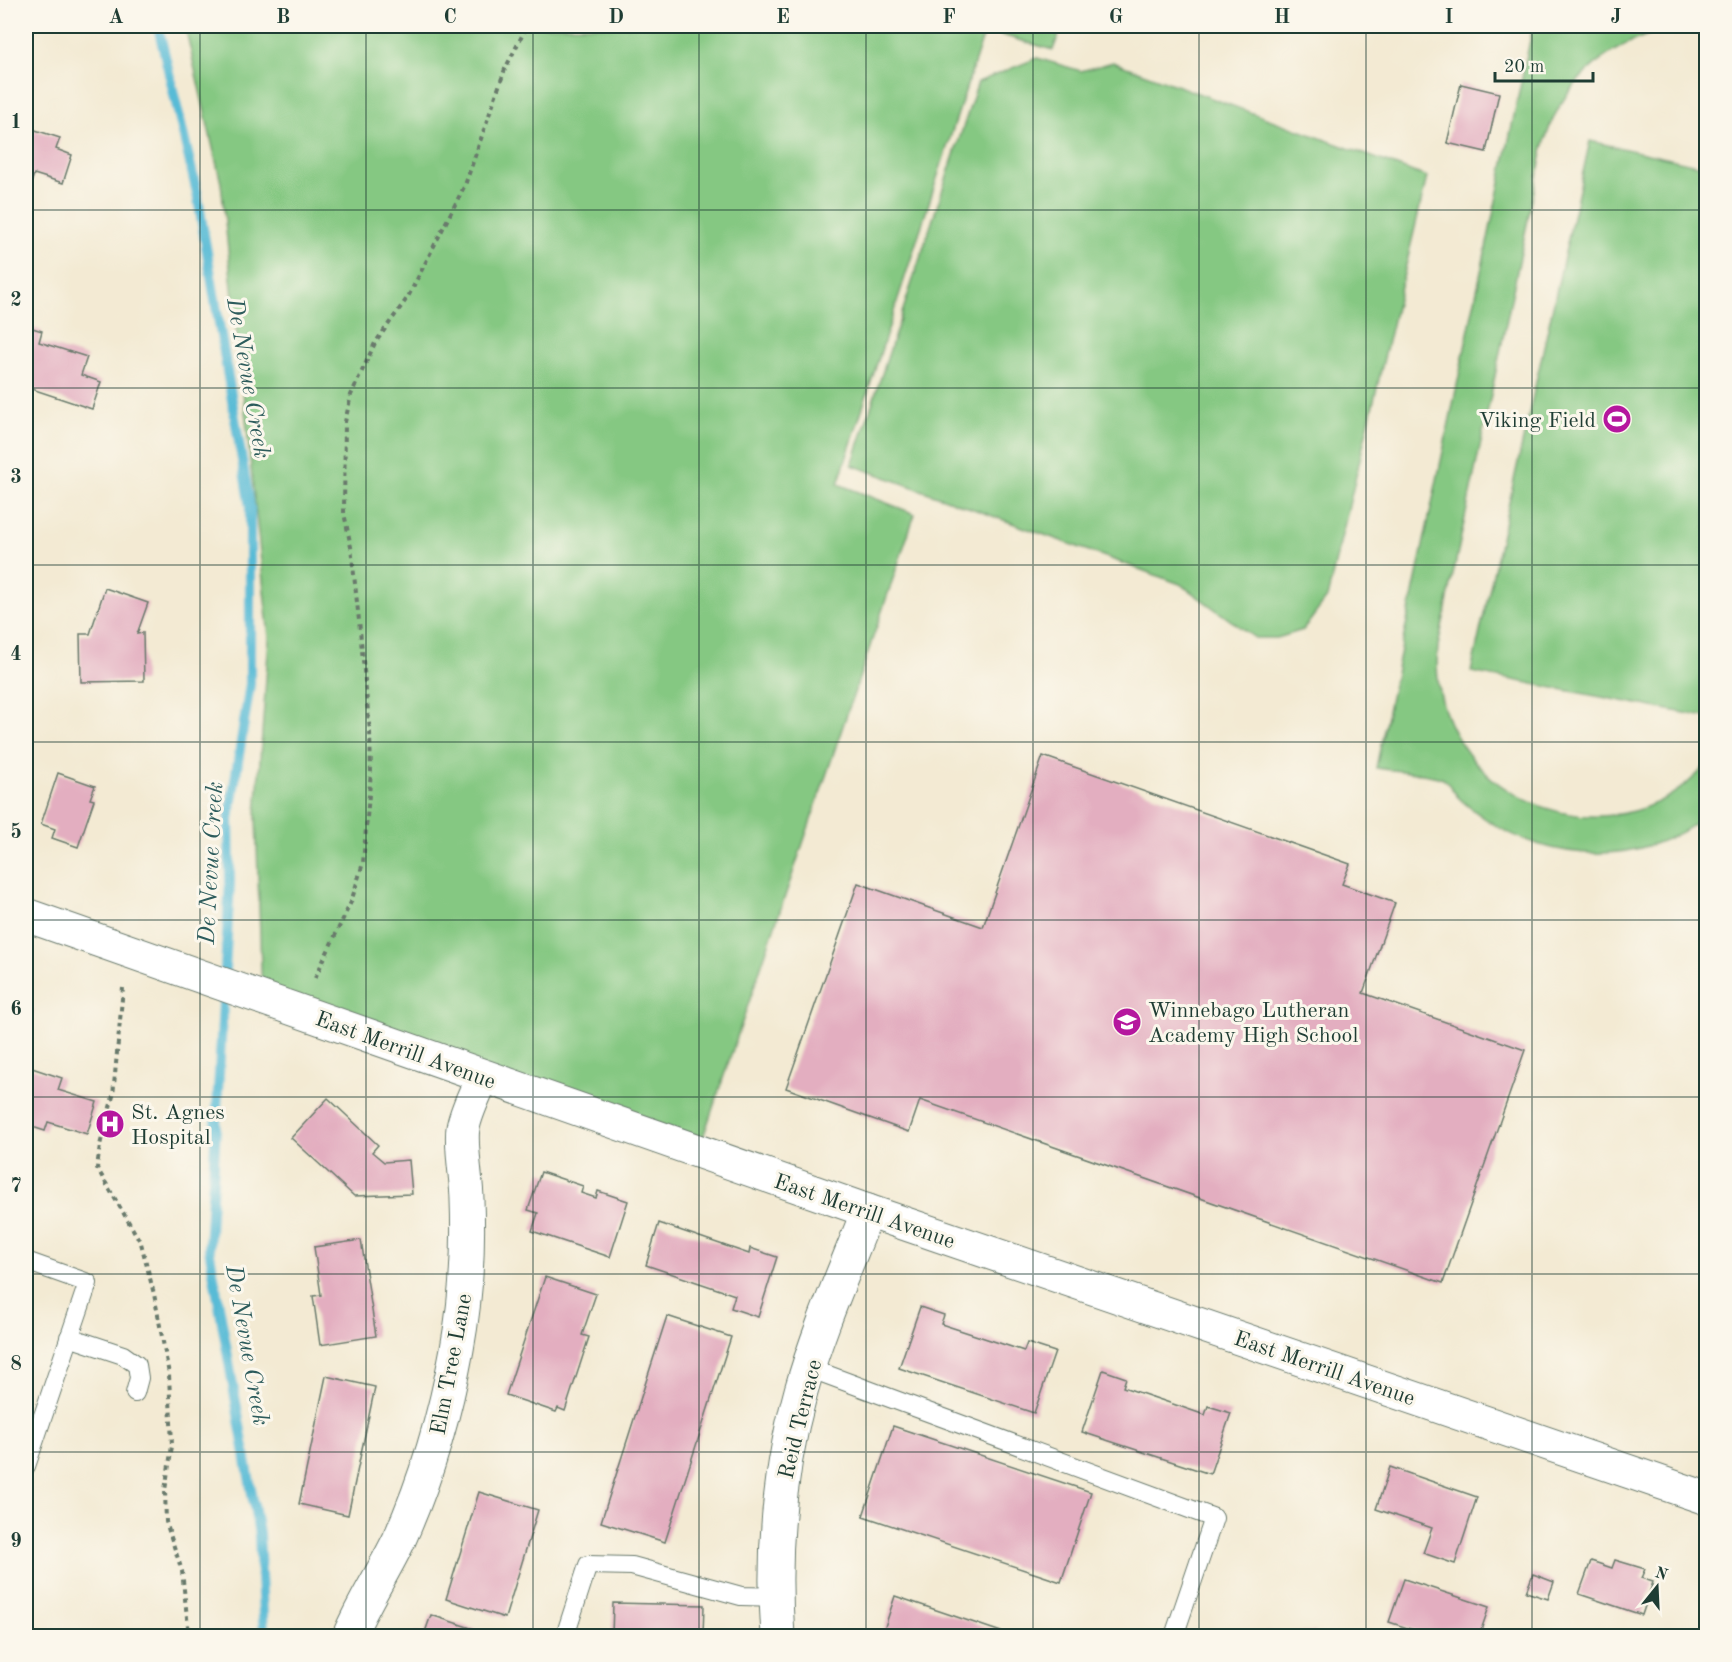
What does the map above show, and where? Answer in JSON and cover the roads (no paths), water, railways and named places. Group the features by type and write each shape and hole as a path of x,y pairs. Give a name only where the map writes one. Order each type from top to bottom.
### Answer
{"street":[{"name":"East Merrill Avenue","path":"26,915 868,1211 1707,1498"},
{"name":"Elm Tree Lane","path":"349,1636 359,1612 387,1564 414,1503 432,1452 450,1387 466,1268 467,1200 462,1129 482,1077"},
{"name":"Reid Terrace","path":"778,1636 777,1536 783,1478 794,1419 808,1368 868,1211"}],"lane":[{"path":"26,1261 88,1283 26,1466"},
{"path":"69,1337 123,1355 137,1365 139,1378 135,1393"},
{"path":"808,1368 1214,1518 1174,1636"},
{"path":"564,1636 588,1565 632,1566 741,1596 776,1597"}],"waterway":[{"name":"De Nevue Creek","path":"158,26 197,193 250,507 250,684 229,819 230,882 209,1248 259,1534 264,1636"}],"place":[{"name":"Viking Field","path":"1617,419"},
{"name":"Winnebago Lutheran Academy High School","path":"1127,1022"},
{"name":"St. Agnes Hospital","path":"110,1124"}]}
